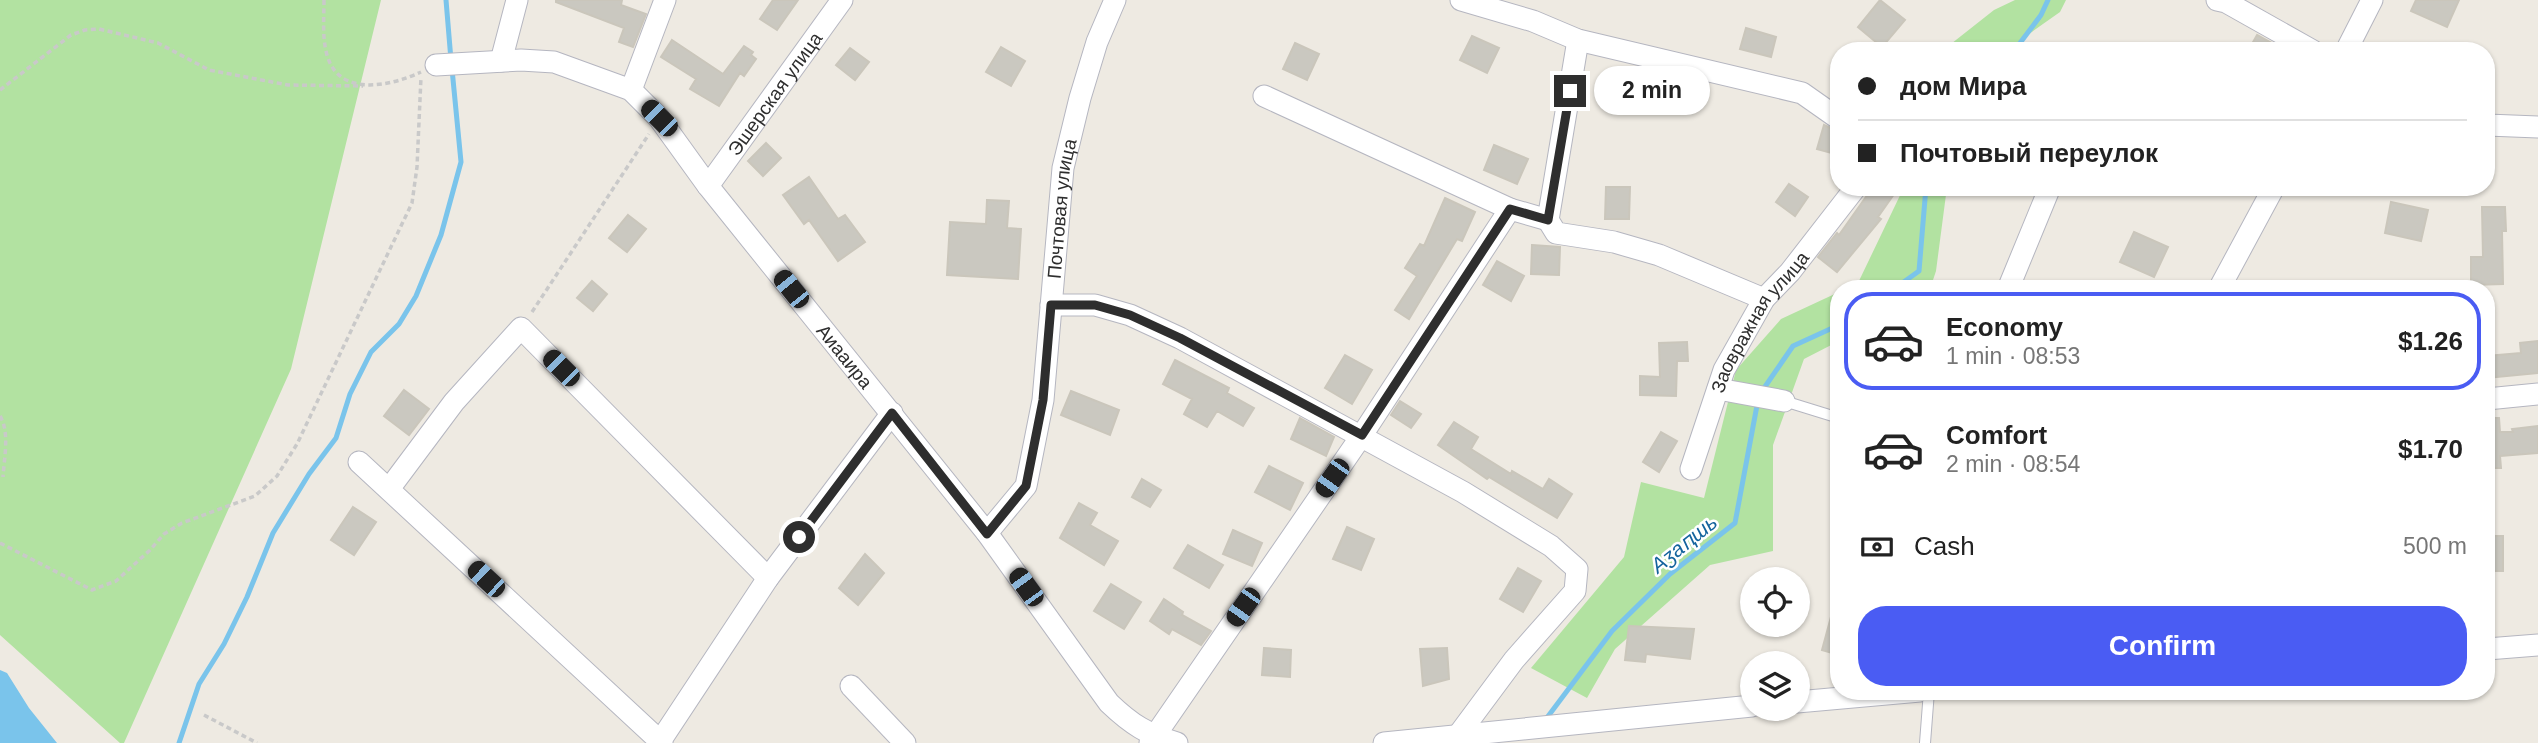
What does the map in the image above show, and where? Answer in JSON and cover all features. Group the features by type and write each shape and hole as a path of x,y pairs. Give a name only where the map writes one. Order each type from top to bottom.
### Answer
{"street":[{"path":"501,61 517,0"},
{"path":"631,90 665,0"},
{"name":"Эшерская улица","path":"708,186 842,0"},
{"name":"Почтовая улица","path":"987,534 1026,486 1043,400 1063,168 1097,43 1115,0"},
{"path":"1461,0 1533,21 1578,40 1802,93 1830,113"},
{"path":"2217,0 2226,2 2297,42"},
{"path":"2351,42 2372,0"},
{"path":"1578,40 1548,220 1556,233 1614,242 1659,255 1764,299"},
{"name":"Аиааира","path":"436,65 501,61 554,62 631,90 659,118 708,186 987,534 1109,703 1152,740 1177,743"},
{"path":"1264,96 1510,209 1548,220"},
{"path":"2495,125 2538,127"},
{"name":"Заовражная улица","path":"1691,469 1724,370 1764,299 1790,272 1849,196"},
{"path":"2012,280 2046,196"},
{"path":"2224,280 2269,196"},
{"path":"1152,740 1362,435 1510,209"},
{"path":"1051,305 1095,305 1130,315 1180,338 1463,492 1540,539 1577,569 1575,591 1514,660 1459,734"},
{"path":"389,489 454,402 521,328 768,579"},
{"path":"1718,389 1784,401"},
{"path":"2495,398 2538,394"},
{"path":"359,462 660,742 768,579 892,413"},
{"path":"2495,648 2538,645"},
{"path":"851,686 905,743"},
{"path":"1810,700 1830,697"},
{"path":"1384,743 1740,707"}],"lane":[{"path":"1784,401 1830,415"},
{"path":"1925,743 1928,700"}],"path":[{"path":"324,0 327,58 340,78 363,86"},
{"path":"0,90 71,35 100,29 158,43 209,70 288,85 363,86 386,83 423,70 419,82 417,167 412,204 297,444 277,476 255,496 182,523 164,534 116,581 92,590 0,543"},
{"path":"521,328 659,118"},
{"path":"0,415 4,422 3,477"},
{"path":"204,715 257,743"}],"green space":[{"path":"0,0 381,0 291,369 124,743 120,743 0,635"},
{"path":"2015,0 2066,0 2060,12 2018,42 1953,42 1994,10"},
{"path":"1900,196 1946,196 1933,280 1859,280"},
{"path":"1830,296 1830,346 1804,359 1773,445 1773,551 1710,565 1615,649 1587,698 1531,668 1624,557 1641,482 1704,498 1736,370 1781,319"}],"water":[{"path":"0,670 7,673 29,708 57,743 0,743"}],"building":[{"path":"556,0 622,0 621,5 646,14 633,47 619,42 624,28"},
{"path":"773,0 798,0 777,30 760,19"},
{"path":"1880,0 1905,20 1886,42 1876,42 1858,27"},
{"path":"2416,0 2459,0 2447,27 2411,11"},
{"path":"1746,28 1776,37 1771,57 1740,49"},
{"path":"2257,35 2270,42 2253,42"},
{"path":"1472,36 1499,48 1487,73 1460,60"},
{"path":"672,40 723,74 744,46 753,52 751,55 756,59 744,76 740,73 719,106 690,89 696,79 661,57"},
{"path":"1295,43 1319,54 1307,80 1283,69"},
{"path":"1001,47 1025,61 1011,86 986,72"},
{"path":"850,48 869,62 855,80 836,65"},
{"path":"1824,125 1830,128 1830,153 1817,149"},
{"path":"766,143 781,158 763,176 748,161"},
{"path":"1494,145 1528,159 1517,184 1484,170"},
{"path":"809,177 838,219 845,215 865,242 838,261 809,220 804,224 783,195"},
{"path":"1789,184 1808,197 1795,216 1776,202"},
{"path":"1606,187 1630,187 1629,219 1605,219"},
{"path":"1867,196 1893,196 1878,217 1881,219 1837,272 1818,257 1837,233 1839,235"},
{"path":"1445,198 1475,212 1462,241 1457,239 1409,319 1395,310 1417,276 1405,268 1420,244 1424,246"},
{"path":"987,200 1009,201 1007,228 1021,229 1018,279 947,275 950,222 986,224"},
{"path":"2391,202 2428,210 2421,241 2385,233"},
{"path":"2482,207 2505,207 2506,231 2502,231 2503,284 2495,284 2495,280 2471,280 2471,257 2483,257"},
{"path":"628,215 646,229 627,252 609,238"},
{"path":"2134,232 2168,247 2154,277 2120,262"},
{"path":"1532,245 1560,247 1559,275 1531,274"},
{"path":"1497,261 1524,276 1511,301 1483,285"},
{"path":"592,281 607,294 593,311 577,298"},
{"path":"2538,341 2538,373 2495,377 2495,355 2521,353 2520,343"},
{"path":"1687,342 1688,361 1677,361 1676,396 1640,395 1640,376 1660,377 1659,343"},
{"path":"1345,355 1372,370 1352,404 1325,388"},
{"path":"1175,360 1229,388 1227,393 1254,408 1243,426 1217,411 1207,427 1184,414 1192,399 1163,384"},
{"path":"404,390 429,409 409,435 384,416"},
{"path":"1071,391 1119,410 1110,435 1061,415"},
{"path":"1400,401 1421,414 1411,428 1391,415"},
{"path":"1300,418 1334,437 1326,456 1291,439"},
{"path":"2495,418 2499,418 2500,432 2538,426 2538,453 2500,456 2501,468 2495,468"},
{"path":"1454,422 1478,437 1471,449 1511,474 1512,471 1543,489 1549,479 1572,494 1557,518 1489,477 1487,479 1438,445"},
{"path":"1661,432 1677,441 1659,472 1643,462"},
{"path":"1269,466 1303,483 1290,510 1255,492"},
{"path":"1142,479 1161,490 1150,507 1132,497"},
{"path":"1079,503 1097,513 1090,525 1118,541 1104,565 1060,538"},
{"path":"353,507 376,522 354,555 331,540"},
{"path":"1347,527 1374,539 1361,570 1333,559"},
{"path":"1233,530 1262,543 1252,566 1223,554"},
{"path":"2495,536 2503,536 2503,571 2495,571"},
{"path":"1188,545 1223,565 1209,588 1174,568"},
{"path":"865,554 884,573 858,605 839,588"},
{"path":"1518,568 1541,581 1523,612 1500,599"},
{"path":"1111,584 1141,602 1124,629 1094,611"},
{"path":"1164,599 1183,612 1182,615 1211,631 1201,645 1172,629 1169,634 1150,621"},
{"path":"1830,620 1830,652 1822,650"},
{"path":"1629,626 1694,629 1690,659 1646,654 1645,662 1625,660"},
{"path":"1264,648 1291,650 1290,677 1262,675"},
{"path":"1447,648 1449,679 1423,686 1420,649"}],"waterway":[{"path":"446,0 451,60"},
{"name":"Аӡаԥшь","path":"2021,42 2041,15 2048,0"},
{"path":"179,743 199,684 224,644 273,533 309,474 336,438 350,394 371,352 399,324 416,296 441,235 461,162 452,69"},
{"name":"Аӡаԥшь","path":"1906,280 1919,271 1925,196"},
{"name":"Аӡаԥшь","path":"1762,391 1793,346 1830,329"},
{"name":"Аӡаԥшь","path":"1546,719 1612,631 1670,574 1735,523 1758,400"}],"route":[{"path":"799,537 892,413 987,534 1026,486 1043,400 1051,305 1095,305 1130,315 1180,338 1362,435 1510,209 1548,220 1570,91"}]}
